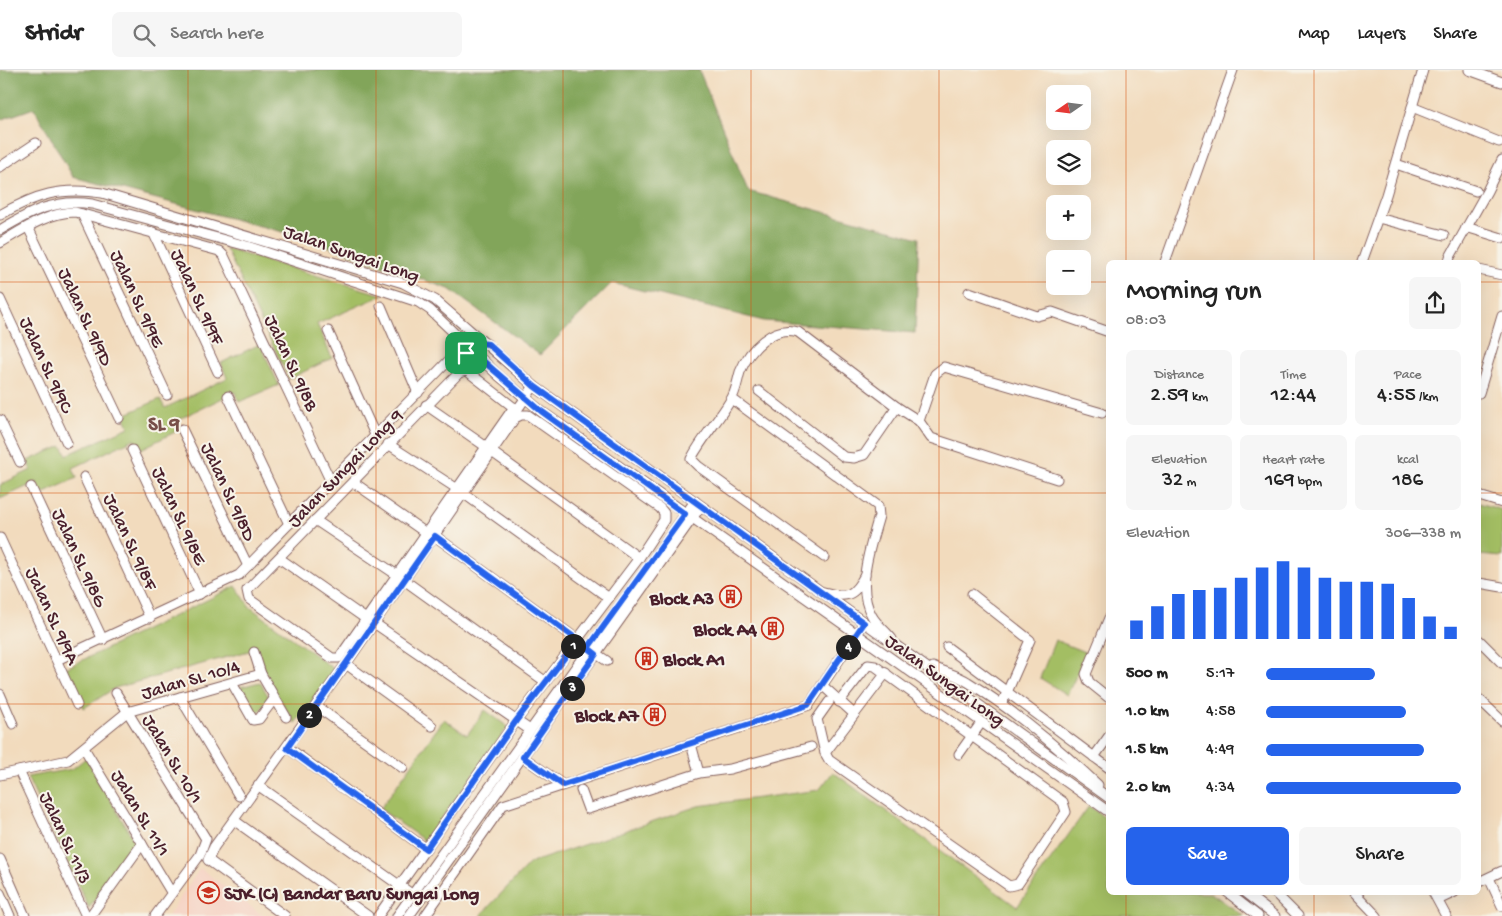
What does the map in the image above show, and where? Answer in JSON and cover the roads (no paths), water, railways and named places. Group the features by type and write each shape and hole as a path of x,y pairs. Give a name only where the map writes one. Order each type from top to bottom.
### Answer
{"street":[{"path":"1166,260 1233,70"},
{"path":"1363,260 1396,164 1423,70"},
{"path":"1469,70 1502,82"},
{"path":"1412,107 1499,142"},
{"path":"0,167 36,142"},
{"path":"1449,260 1502,160"},
{"path":"1396,164 1476,191"},
{"name":"Jalan Sungai Long","path":"0,216 15,206 50,192 68,190 102,193 403,283 435,300 488,344 534,386 900,649 1106,794"},
{"name":"Jalan Sungai Long","path":"0,230 36,209 49,205 65,202 92,204 247,246 401,295 430,310 474,353 525,398 985,726 1106,810"},
{"path":"0,243 28,227 65,212 82,214 153,232"},
{"name":"Jalan SL 9/9E","path":"82,214 166,395"},
{"path":"1378,218 1444,235"},
{"name":"Jalan SL 9/9D","path":"28,227 119,418"},
{"path":"1466,227 1502,238"},
{"name":"Jalan SL 9/8B","path":"153,232 219,251 224,256 331,482"},
{"name":"Jalan SL 9/9F","path":"153,232 218,372"},
{"path":"1481,270 1502,274"},
{"path":"969,292 1037,316 1052,312 1106,331"},
{"name":"Jalan SL 9/9C","path":"0,299 67,443"},
{"path":"381,306 418,393"},
{"path":"1481,386 1502,316"},
{"path":"462,322 466,336 465,344"},
{"path":"824,557 698,466 692,459 732,399 748,358 768,337 788,329 798,332 897,407 919,421 931,438 1057,479"},
{"path":"328,331 376,437"},
{"path":"453,333 454,355"},
{"path":"57,660 230,581 248,566 376,437 465,344 475,342 488,344"},
{"path":"454,355 474,353"},
{"path":"919,421 935,374 944,367 1102,414"},
{"name":"Jalan Sungai Long 9","path":"370,621 341,656 336,658 249,600 247,590 459,373 467,371 514,407"},
{"path":"489,449 514,407 517,410 534,386"},
{"path":"759,391 844,457 849,458 864,455 897,407"},
{"path":"228,396 289,524"},
{"path":"732,399 878,506 879,516 865,575 858,588 851,594 844,596 819,590"},
{"path":"426,406 489,449 639,558"},
{"path":"155,916 171,892 214,847 235,821 287,748 346,664 370,621 400,577 426,533 489,449 515,418 521,415 528,415 660,508 665,515 664,522 516,721 378,916"},
{"path":"0,420 20,462"},
{"name":"Jalan SL 9/8D","path":"182,429 248,566"},
{"path":"388,444 459,491 609,598"},
{"name":"Jalan SL 9/8E","path":"132,450 200,594"},
{"path":"648,486 656,474"},
{"name":"Jalan SL 9/8F","path":"84,477 150,618"},
{"path":"352,482 426,533"},
{"name":"Jalan SL 9/8G","path":"31,487 103,640"},
{"path":"400,577 435,536 459,491"},
{"path":"1481,497 1502,503"},
{"path":"397,916 588,648 698,504"},
{"path":"409,916 596,654 689,516"},
{"path":"315,520 400,577 546,682"},
{"path":"435,536 607,661"},
{"name":"Jalan SL 9/9A","path":"0,538 77,705"},
{"path":"279,558 530,730"},
{"path":"865,575 866,603 872,617 900,649"},
{"path":"1481,583 1502,588"},
{"path":"972,594 1030,640 1001,705"},
{"path":"425,916 503,805 808,705 864,623"},
{"path":"1106,625 1086,674 1089,682 1106,696"},
{"path":"1481,642 1502,663"},
{"path":"946,648 1106,766"},
{"name":"Jalan SL 10/4","path":"254,652 261,674 286,717"},
{"path":"921,663 967,681 1057,746 1106,793"},
{"path":"346,664 432,726"},
{"path":"829,702 817,719 825,753 837,765 1009,886 1018,884 1066,812 1064,802 975,740 875,666 868,665 839,702"},
{"path":"825,753 886,673"},
{"name":"Jalan SL 10/4","path":"127,712 261,674"},
{"path":"232,683 252,720 259,719 274,699"},
{"path":"820,688 829,702"},
{"path":"820,688 837,696 839,702 854,714"},
{"name":"Jalan SL 10/1","path":"116,693 206,839 204,857"},
{"path":"0,694 14,724"},
{"path":"180,697 239,796"},
{"path":"1481,701 1502,721"},
{"path":"829,702 839,702"},
{"path":"316,706 403,768"},
{"path":"0,775 60,763 84,748 127,712"},
{"path":"959,754 975,740 985,726"},
{"path":"1094,757 1106,740"},
{"path":"691,744 699,773"},
{"path":"581,790 588,809 699,773 730,769 811,747"},
{"name":"Jalan SL 11/1","path":"84,748 171,892"},
{"path":"287,748 426,849"},
{"path":"523,757 563,785"},
{"name":"Jalan SL 11/3","path":"19,770 86,916"},
{"path":"259,786 413,894"},
{"path":"235,821 368,916"},
{"path":"90,916 142,844"},
{"path":"204,857 285,916"},
{"path":"0,859 25,916"},
{"path":"1481,881 1502,871"},
{"path":"1489,878 1502,906"},
{"path":"0,893 10,916"},
{"path":"1231,895 1258,916"},
{"path":"1248,895 1275,916"},
{"path":"1277,895 1298,916"},
{"path":"1357,895 1377,916"},
{"path":"1436,896 1446,916"}],"place":[{"name":"Block A3","path":"730,597"},
{"name":"Block A4","path":"773,628"},
{"name":"Block A1","path":"647,658"},
{"name":"Block A7","path":"655,714"},
{"name":"SJK (C) Bandar Baru Sungai Long","path":"208,892"}],"district":[{"name":"SL 9","path":"164,423"}]}
